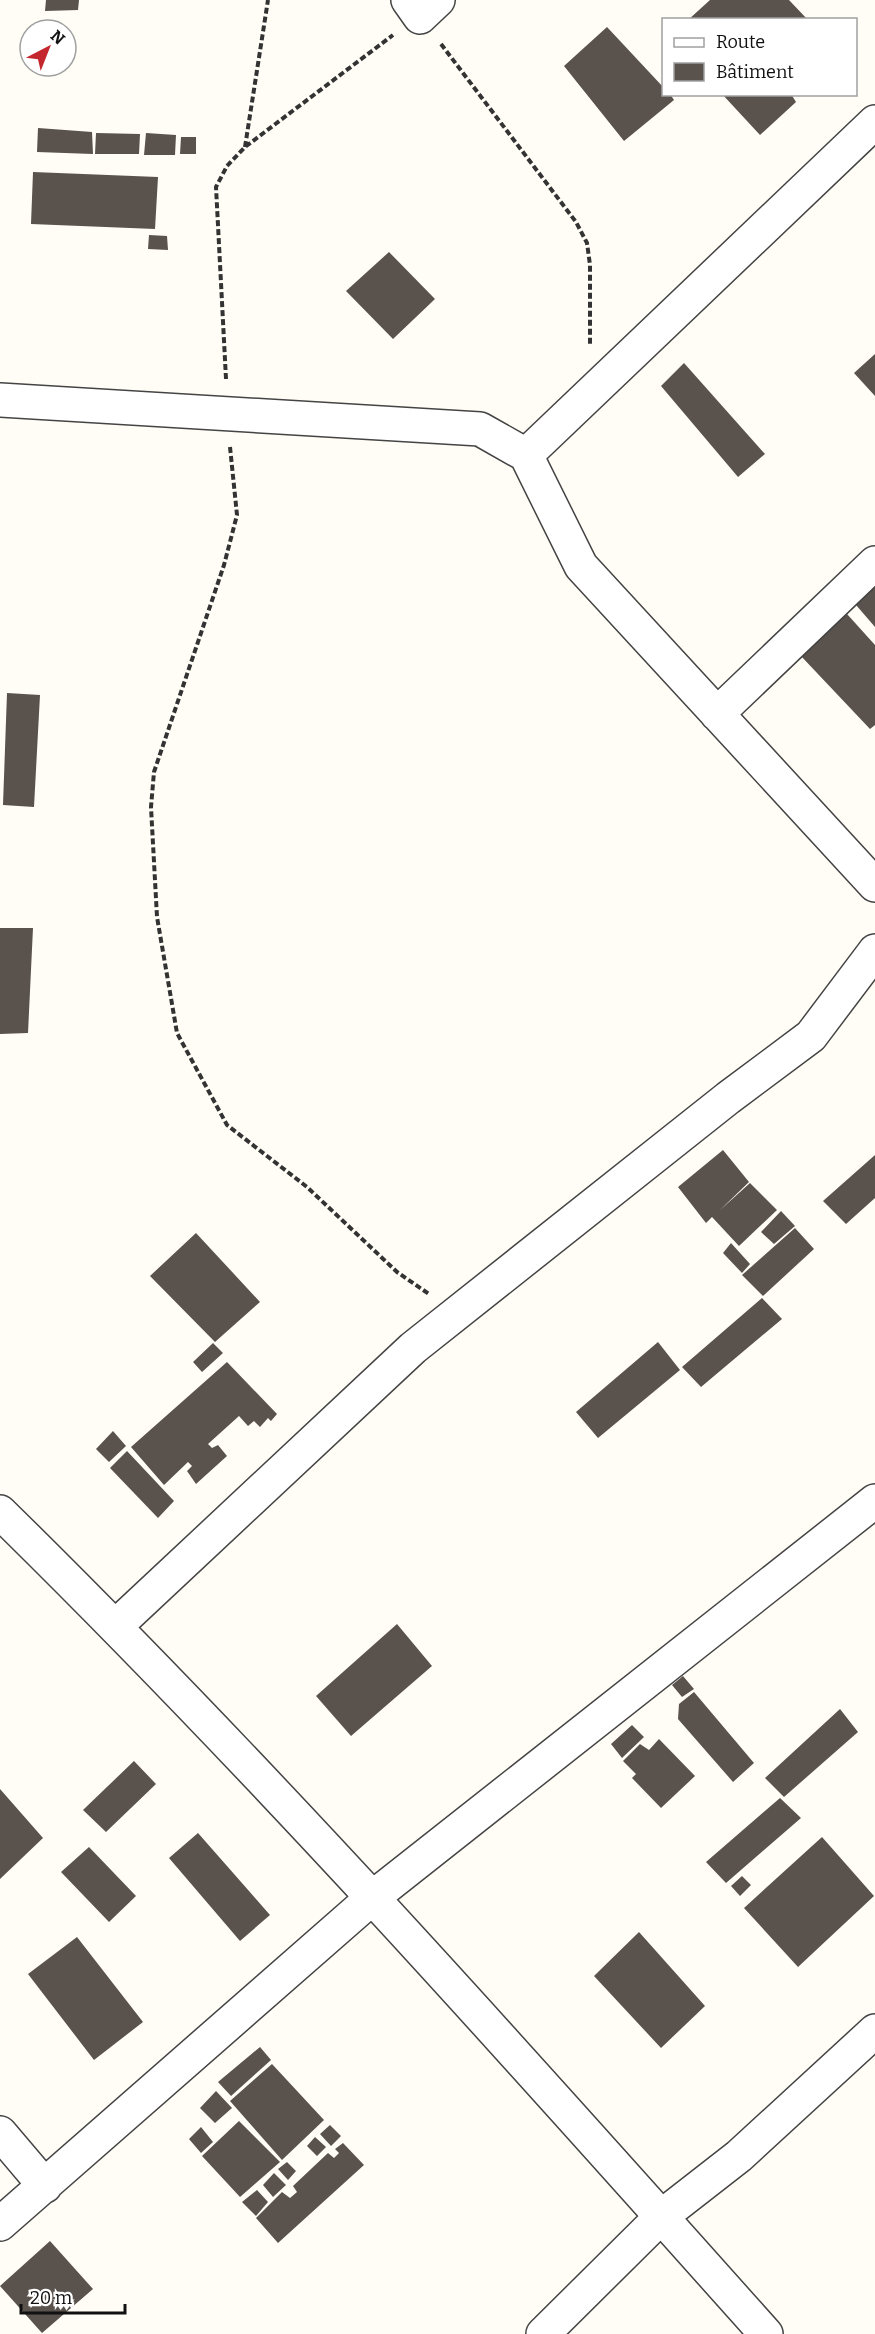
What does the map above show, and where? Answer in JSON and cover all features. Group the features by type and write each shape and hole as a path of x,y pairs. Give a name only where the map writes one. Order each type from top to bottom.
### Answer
{"street":[{"path":"526,455 875,122"},
{"path":"0,400 480,429 526,455 581,566 875,885"},
{"path":"717,714 875,563"},
{"path":"116,1626 413,1348 719,1106 812,1036 875,951"},
{"path":"0,2224 372,1898 875,1501"},
{"path":"0,1512 116,1626 372,1898 766,2334"},
{"path":"543,2334 662,2217 739,2156 875,2031"},
{"path":"0,2133 45,2186"}],"path":[{"path":"245,147 268,0"},
{"path":"456,1314 397,1272 307,1187 227,1125 177,1033 157,917 151,807 154,772 224,565 237,515 227,412 216,187 227,166 245,147 422,6 576,222 587,243 590,265 589,395"}],"building":[{"path":"46,0 79,0 78,10 45,11"},
{"path":"710,0 789,0 806,18 690,18"},
{"path":"607,27 662,86 662,96 671,96 674,100 624,141 564,66"},
{"path":"724,96 792,96 796,102 760,135"},
{"path":"38,128 92,132 93,154 37,152"},
{"path":"96,133 140,134 139,154 95,154"},
{"path":"146,133 176,135 175,155 144,155"},
{"path":"181,137 196,137 196,154 180,154"},
{"path":"33,172 158,177 155,229 31,224"},
{"path":"149,235 167,236 168,250 148,249"},
{"path":"389,252 435,299 393,339 346,291"},
{"path":"875,354 875,396 854,373"},
{"path":"684,363 765,454 738,477 661,386"},
{"path":"875,584 875,627 850,598"},
{"path":"847,614 875,645 875,725 870,729 800,655"},
{"path":"7,693 40,695 34,807 3,805"},
{"path":"0,928 33,928 28,1033 0,1034"},
{"path":"723,1150 749,1182 719,1211 750,1183 777,1210 739,1246 712,1217 706,1223 678,1187"},
{"path":"875,1155 875,1198 846,1224 823,1201"},
{"path":"781,1211 795,1226 774,1244 761,1232"},
{"path":"795,1228 814,1249 763,1296 742,1275"},
{"path":"196,1233 260,1302 215,1342 150,1276"},
{"path":"731,1243 750,1264 742,1273 723,1253"},
{"path":"762,1298 782,1319 701,1387 682,1367"},
{"path":"658,1342 680,1370 598,1438 576,1412"},
{"path":"213,1343 223,1353 202,1372 193,1362"},
{"path":"227,1362 277,1414 271,1421 268,1418 260,1427 254,1421 248,1426 239,1416 208,1444 212,1448 218,1445 227,1456 196,1484 187,1471 192,1466 188,1462 164,1485 131,1447"},
{"path":"113,1431 126,1446 109,1462 96,1449"},
{"path":"127,1451 174,1501 158,1518 110,1468"},
{"path":"397,1624 432,1666 351,1736 316,1696"},
{"path":"683,1676 694,1689 682,1697 672,1685"},
{"path":"694,1692 754,1763 733,1782 678,1719 679,1704"},
{"path":"840,1709 858,1732 784,1797 765,1778"},
{"path":"632,1725 644,1737 622,1758 611,1744"},
{"path":"659,1739 695,1776 661,1808 632,1778 636,1774 623,1761 640,1744 649,1750"},
{"path":"134,1761 156,1784 106,1832 83,1810"},
{"path":"0,1789 43,1838 0,1879"},
{"path":"780,1798 801,1818 726,1883 706,1862"},
{"path":"198,1833 270,1915 240,1941 169,1858"},
{"path":"822,1837 874,1896 798,1967 744,1908"},
{"path":"89,1847 136,1896 109,1922 61,1872"},
{"path":"742,1876 751,1885 740,1896 731,1886"},
{"path":"639,1932 705,2006 661,2048 594,1976"},
{"path":"77,1937 143,2022 94,2060 28,1974"},
{"path":"260,2047 271,2060 231,2096 218,2082"},
{"path":"272,2064 324,2120 282,2160 230,2101"},
{"path":"216,2091 232,2108 215,2123 200,2108"},
{"path":"239,2121 280,2162 240,2197 202,2156"},
{"path":"330,2125 341,2136 331,2146 320,2134"},
{"path":"201,2127 213,2142 201,2153 189,2139"},
{"path":"315,2137 326,2147 317,2156 307,2146"},
{"path":"343,2143 364,2165 278,2243 256,2218 282,2192 290,2198 297,2192 293,2186 328,2153 334,2158 339,2153 335,2149"},
{"path":"287,2162 296,2171 288,2180 278,2169"},
{"path":"274,2173 286,2185 273,2197 263,2185"},
{"path":"257,2190 268,2202 256,2216 242,2202"},
{"path":"50,2241 93,2289 42,2333 0,2286"}]}
